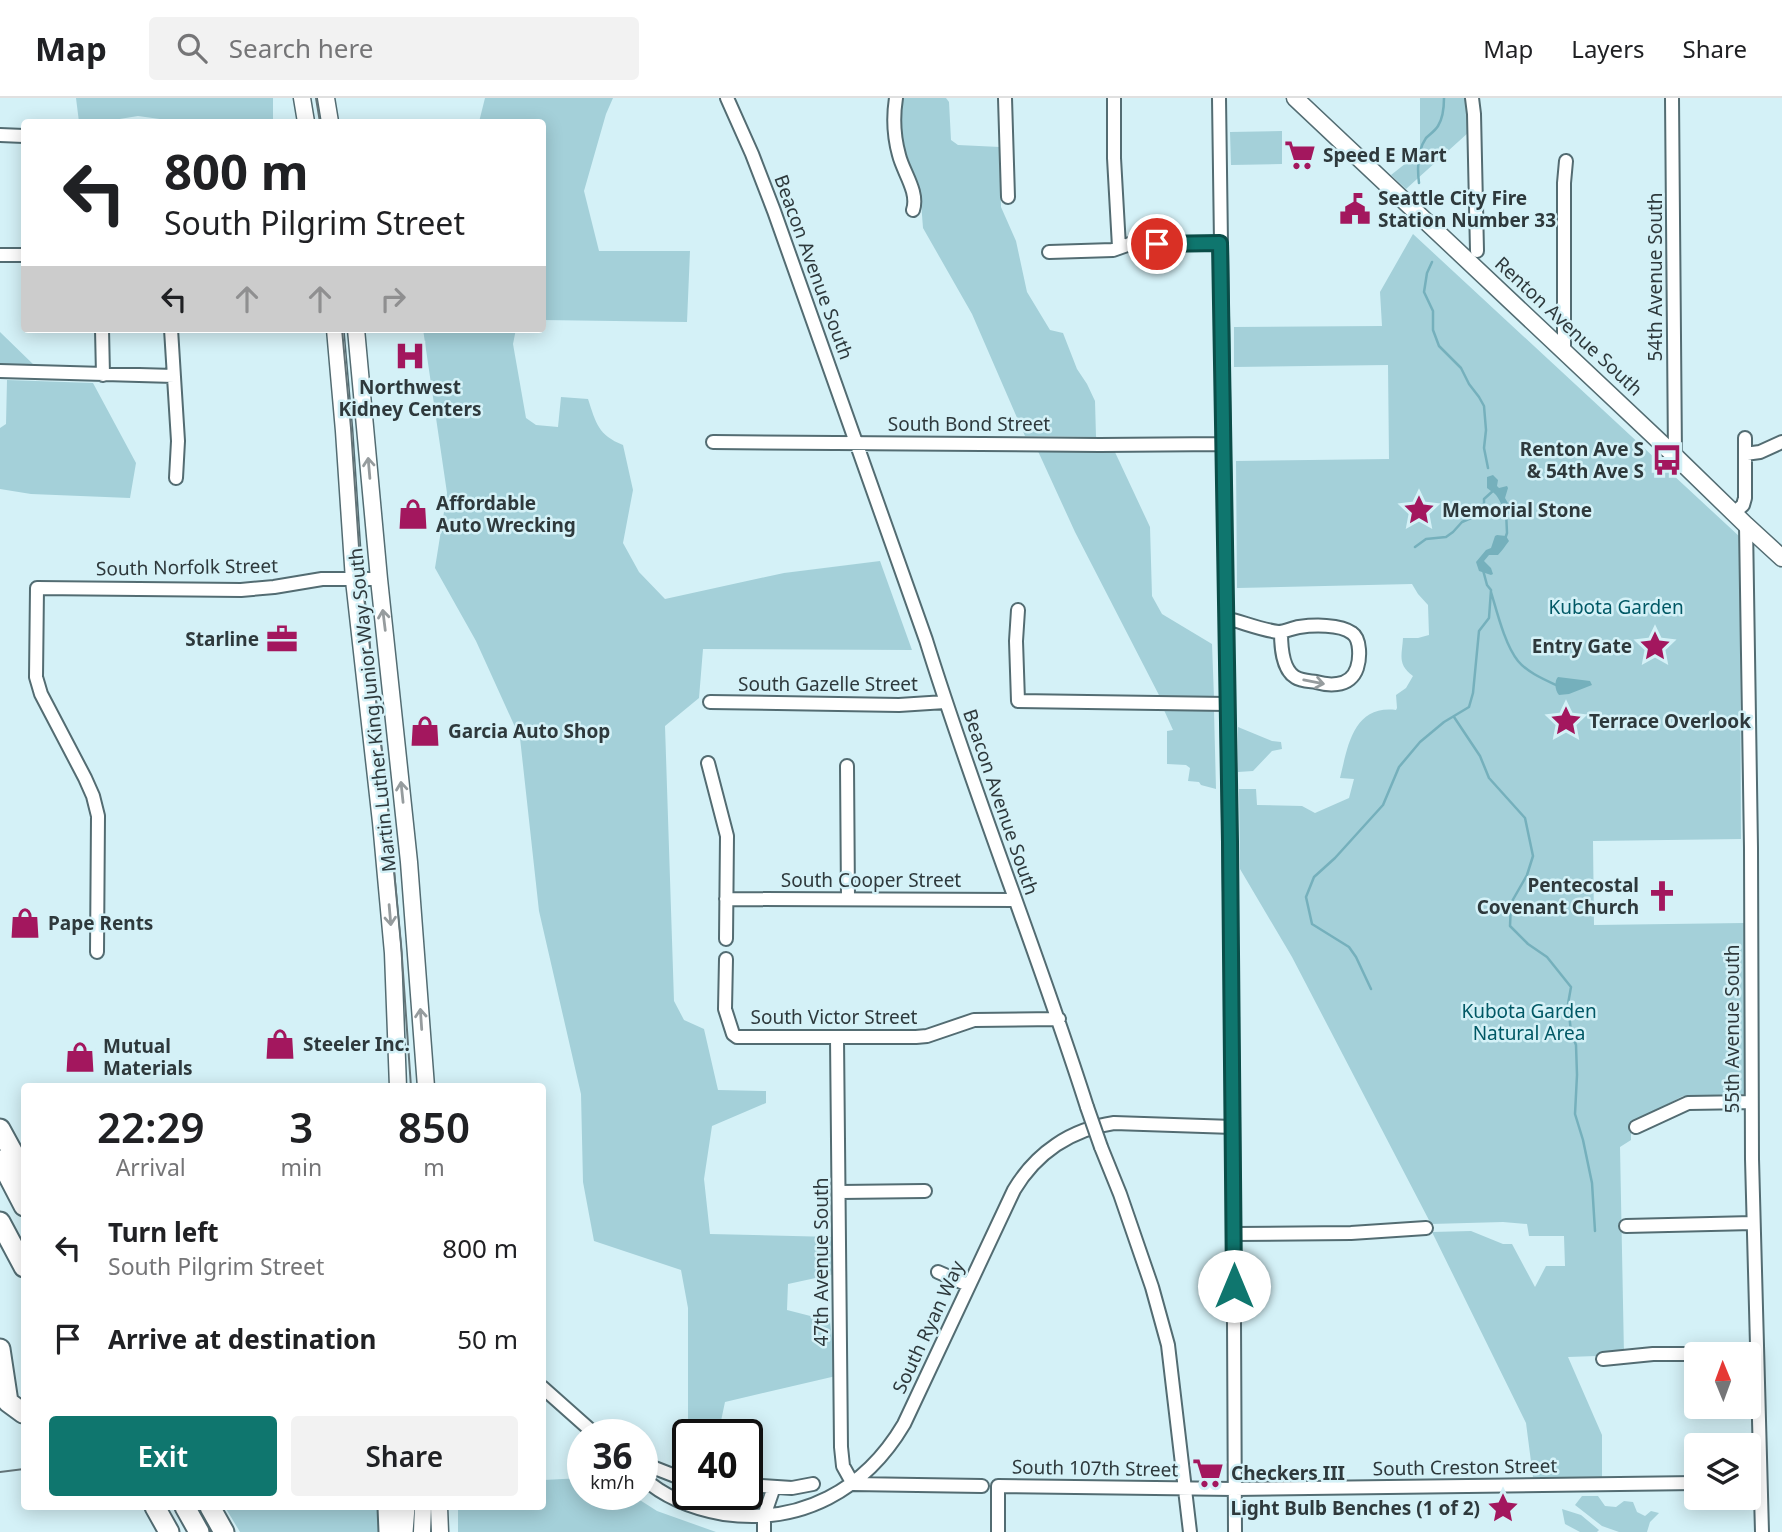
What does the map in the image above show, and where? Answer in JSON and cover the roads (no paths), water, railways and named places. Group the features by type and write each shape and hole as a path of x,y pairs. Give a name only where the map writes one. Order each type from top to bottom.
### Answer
{"highway":[{"path":"0,1129 21,1168"},
{"path":"0,1160 21,1200"},
{"path":"0,1223 21,1262"},
{"path":"0,1349 13,1407"},
{"path":"157,1510 169,1532"},
{"path":"188,1510 199,1532"},
{"path":"387,1510 389,1532"},
{"path":"403,1532 405,1510"}],"main road":[{"path":"296,98 304,111"},
{"path":"327,98 330,119"},
{"name":"Renton Avenue South","path":"1296,98 1782,558"},
{"name":"Martin Luther King Junior Way South","path":"335,333 354,580 393,946 398,1083"},
{"name":"Martin Luther King Junior Way South","path":"356,333 409,862 426,1083"},
{"path":"422,1532 423,1510"},
{"path":"439,1510 440,1532"}],"street":[{"name":"Beacon Avenue South","path":"727,98 774,211 1152,1287 1168,1345 1190,1532"},
{"path":"896,98 894,123 899,156 915,199 913,210"},
{"path":"1005,98 1008,197"},
{"path":"1114,98 1119,247"},
{"path":"1219,98 1233,1127 1234,1532"},
{"path":"1472,98 1477,251"},
{"name":"54th Avenue South","path":"1672,98 1675,456"},
{"path":"0,135 21,136"},
{"path":"1564,350 1566,161"},
{"path":"1049,252 1113,250 1130,244 1220,243"},
{"path":"0,255 21,255"},
{"path":"102,333 103,375"},
{"path":"171,333 178,441 176,478"},
{"path":"0,371 174,376"},
{"path":"1734,513 1743,505 1745,498 1745,438"},
{"name":"South Bond Street","path":"713,442 1137,445 1224,443"},
{"path":"1745,454 1760,452 1782,443"},
{"name":"55th Avenue South","path":"1746,526 1751,848 1751,1102 1757,1342"},
{"name":"South Norfolk Street","path":"97,952 98,816 85,778 37,685 37,588 242,590 322,579 379,579"},
{"path":"1018,610 1018,701 1227,705"},
{"path":"1226,618 1280,632 1321,626 1353,633 1359,649 1356,671 1350,679 1340,684 1323,684 1296,678 1284,659 1280,632"},
{"name":"South Gazelle Street","path":"710,702 899,705 945,702"},
{"path":"708,763 727,836 726,939"},
{"path":"847,766 848,899"},
{"name":"South Cooper Street","path":"726,899 1015,900"},
{"name":"South Victor Street","path":"726,959 725,1009 733,1034 737,1037 927,1036 975,1020 1059,1019"},
{"name":"47th Avenue South","path":"838,1038 841,1447 843,1466 853,1483"},
{"path":"1636,1127 1688,1102 1751,1102"},
{"name":"South Ryan Way","path":"658,1486 664,1493 694,1507 727,1514 764,1517 811,1506 853,1483 892,1445 1021,1178 1039,1158 1059,1142 1097,1125 1114,1123 1233,1127"},
{"path":"840,1192 925,1191"},
{"path":"1626,1226 1753,1223"},
{"path":"1234,1234 1351,1233 1426,1228"},
{"path":"938,1272 968,1285"},
{"path":"1603,1359 1684,1354"},
{"path":"546,1391 578,1419"},
{"path":"853,1483 982,1486"},
{"name":"South Creston Street","path":"1234,1489 1684,1483"},
{"path":"763,1486 792,1488 813,1485"},
{"name":"South 107th Street","path":"998,1532 998,1486 1234,1489"},
{"path":"764,1532 764,1517 774,1487"},
{"name":"55th Avenue South","path":"1758,1510 1762,1532"}],"waterway":[{"path":"1419,183 1419,154 1426,138 1440,123 1444,98"},
{"path":"1432,262 1424,292 1433,311 1433,330 1439,346 1461,368 1484,406 1484,448 1488,468"},
{"path":"1415,547 1426,539 1446,537 1462,522 1478,515 1484,506 1484,499 1494,490"},
{"path":"1505,539 1506,511"},
{"path":"1371,989 1349,947 1312,924 1306,897 1314,877 1383,805 1399,767 1420,742 1444,722 1469,707 1473,693 1479,631 1489,618 1491,590 1483,570"},
{"path":"1491,592 1513,654 1531,672 1556,685"},
{"path":"1454,717 1480,756 1489,778 1525,818 1533,856 1527,875 1511,903 1510,926 1528,944 1547,957 1571,987 1568,1004 1571,1032 1576,1045 1575,1114 1592,1183 1595,1231"}],"tram line":[{"path":"316,98 320,119"},
{"path":"342,333 360,562 385,777 411,1083"},
{"path":"0,1472 21,1469"}],"place":[{"name":"Speed E Mart","path":"1300,155"},
{"name":"Seattle City Fire Station Number 33","path":"1355,209"},
{"name":"Northwest Kidney Centers","path":"410,356"},
{"name":"Renton Ave S & 54th Ave S","path":"1667,460"},
{"name":"Memorial Stone","path":"1419,510"},
{"name":"Affordable Auto Wrecking","path":"413,514"},
{"name":"Starline","path":"282,639"},
{"name":"Entry Gate","path":"1655,646"},
{"name":"Terrace Overlook","path":"1566,721"},
{"name":"Garcia Auto Shop","path":"425,731"},
{"name":"Pentecostal Covenant Church","path":"1662,896"},
{"name":"Pape Rents","path":"25,923"},
{"name":"Steeler Inc.","path":"280,1044"},
{"name":"Mutual Materials","path":"80,1057"},
{"name":"Checkers III","path":"1208,1473"},
{"name":"Light Bulb Benches (1 of 2)","path":"1503,1508"}],"park label":[{"name":"Kubota Garden","path":"1616,607"},
{"name":"Kubota Garden Natural Area","path":"1529,1022"}]}
